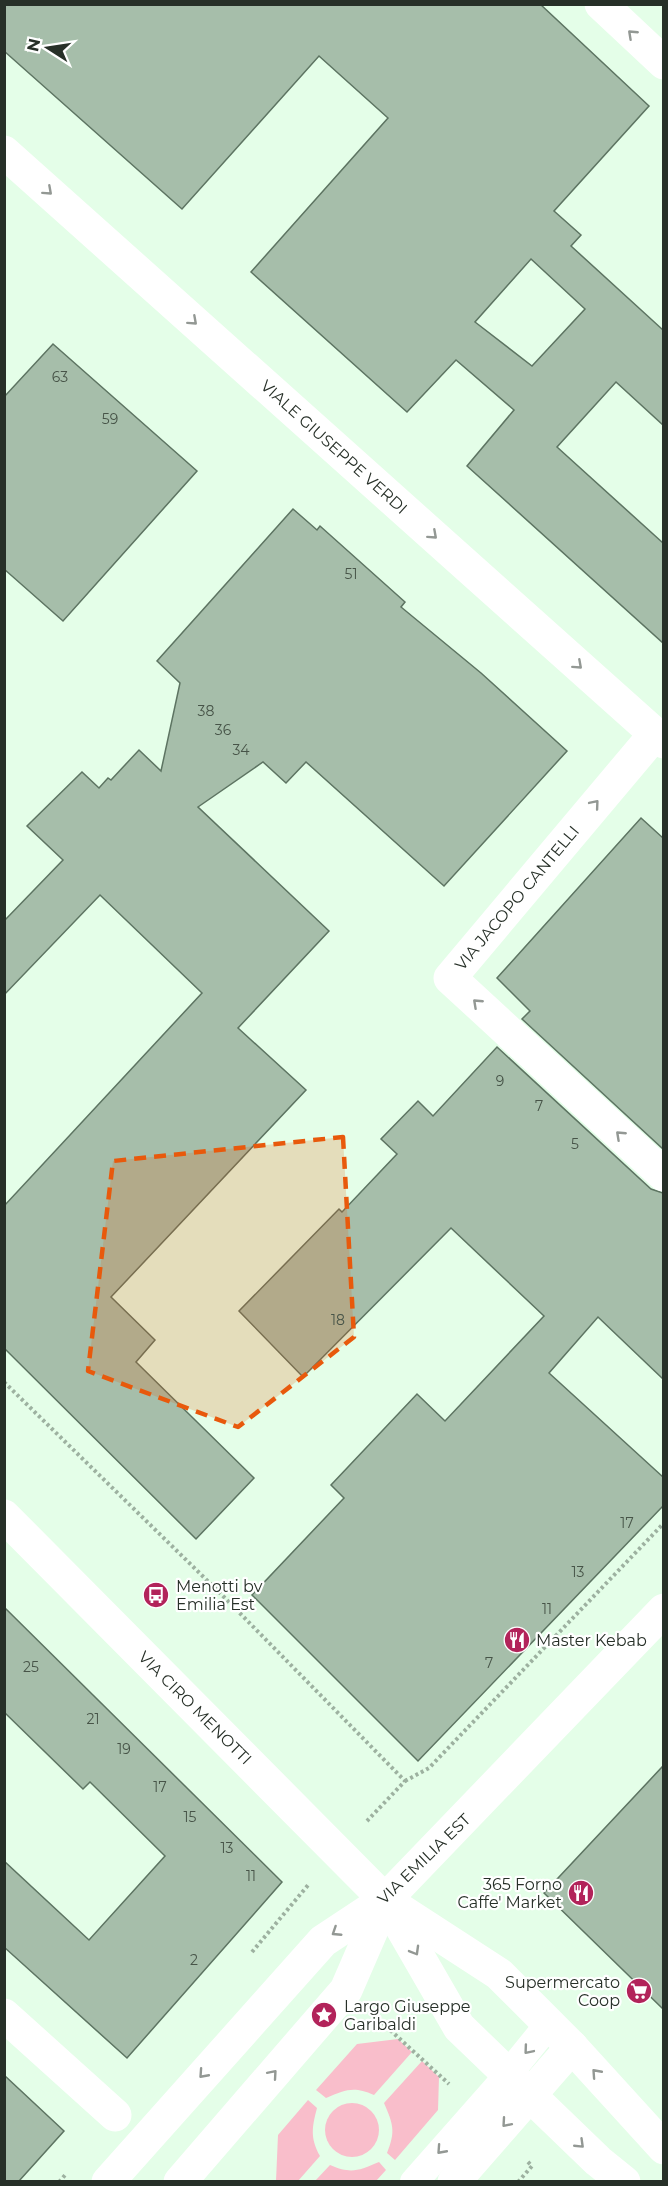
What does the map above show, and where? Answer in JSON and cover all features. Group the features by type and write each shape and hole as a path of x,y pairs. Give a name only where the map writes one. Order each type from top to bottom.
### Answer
{"street":[{"path":"601,4 663,63"},
{"name":"VIALE GIUSEPPE VERDI","path":"4,152 659,738"},
{"name":"VIA JACOPO CANTELLI","path":"659,738 450,978 663,1175"},
{"name":"VIA CIRO MENOTTI","path":"6,1519 385,1900"},
{"name":"VIA EMILIA EST","path":"108,2181 323,1941 385,1900 487,1797 663,1610"},
{"path":"180,2181 346,1990 385,1900"},
{"path":"385,1900 499,1974 561,2036 663,2148"},
{"path":"385,1900 459,2027 597,2161 624,2181"},
{"path":"4,2015 115,2115"},
{"path":"454,2181 488,2121 561,2036"}],"lane":[{"path":"414,2181 488,2121"}],"path":[{"path":"4,1382 220,1593 405,1781"},
{"path":"337,1852 405,1781 429,1768 663,1523"},
{"path":"267,1934 305,1960"},
{"path":"346,1990 488,2121 532,2166 518,2181"}],"highlighted area":[{"path":"343,1137 354,1337 238,1427 88,1371 113,1161"}],"shaded area":[{"path":"398,2039 412,2052 374,2095 350,2090 326,2098 316,2090 357,2044"},
{"path":"422,2061 439,2077 438,2110 395,2160 387,2153 392,2139 392,2128 384,2103"},
{"path":"308,2100 317,2108 313,2132 320,2156 298,2181 276,2181 278,2135"},
{"path":"347,2103 357,2103 367,2107 375,2115 379,2130 375,2145 367,2153 357,2157 347,2157 337,2153 329,2145 325,2135 325,2125 329,2115 337,2107"},
{"path":"379,2162 386,2170 376,2181 315,2181 330,2165 344,2170 354,2170"}],"building":[{"path":"4,4 540,4 649,106 554,211 581,235 571,246 663,330 663,425 616,382 557,447 663,543 663,643 467,466 514,410 456,360 407,412 251,272 388,118 319,56 182,209 4,51","holes":["531,259 585,309 532,366 475,322"]},
{"path":"53,344 197,471 63,621 4,569 4,397"},
{"path":"293,509 317,530 320,526 405,602 401,607 481,673 567,751 444,886 306,762 286,783 263,762 198,807 329,931 238,1028 306,1090 111,1297 155,1340 136,1362 254,1478 196,1539 4,1348 4,1206 202,993 100,895 4,995 4,921 63,860 27,826 82,772 99,788 108,778 111,780 139,750 161,771 180,683 157,661"},
{"path":"641,818 663,838 663,1149 522,1019 530,1011 497,978"},
{"path":"497,1047 651,1189 663,1193 663,1379 598,1317 549,1373 663,1477 663,1506 418,1761 252,1595 344,1498 331,1485 417,1394 445,1421 544,1316 451,1228 303,1377 239,1311 339,1209 342,1212 397,1154 381,1139 418,1101 433,1116"},
{"path":"4,1607 282,1882 127,2058 4,1947 4,1861 89,1940 165,1856 90,1782 83,1789 4,1712"},
{"path":"663,1766 663,2009 544,1893"},
{"path":"4,2075 64,2131 19,2181 4,2181"}],"place":[{"name":"Menotti bv Emilia Est","path":"156,1595"},
{"name":"Master Kebab","path":"517,1640"},
{"name":"365 Forno Caffe' Market","path":"581,1893"},
{"name":"Supermercato Coop","path":"639,1991"},
{"name":"Largo Giuseppe Garibaldi","path":"324,2015"}]}
